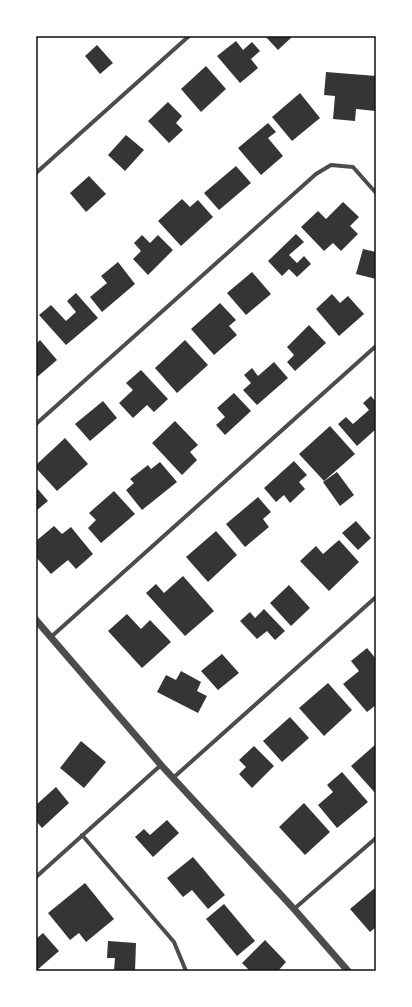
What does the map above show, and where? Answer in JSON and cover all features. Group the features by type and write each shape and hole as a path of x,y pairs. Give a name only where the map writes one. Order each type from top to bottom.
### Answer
{"street":[{"path":"36,172 189,36"},
{"path":"36,424 316,174 331,165 353,167 376,193"},
{"path":"51,637 376,346"},
{"path":"173,778 376,597"},
{"path":"36,620 161,765 348,971"},
{"path":"36,877 161,765"},
{"path":"82,835 174,942 186,971"},
{"path":"294,910 376,838"}],"building":[{"path":"265,36 293,36 278,50"},
{"path":"236,41 243,50 252,42 260,51 251,59 258,68 240,83 217,56"},
{"path":"97,45 113,63 100,74 85,56"},
{"path":"206,66 226,89 201,112 181,89"},
{"path":"326,72 376,76 376,111 356,109 355,121 333,119 335,96 324,95"},
{"path":"300,93 320,118 292,141 272,117"},
{"path":"168,102 182,116 176,123 183,130 169,143 148,121"},
{"path":"268,123 276,132 268,138 283,156 261,175 238,148"},
{"path":"126,135 144,150 125,171 108,155"},
{"path":"236,166 251,183 219,210 204,193"},
{"path":"89,176 106,194 86,212 70,193"},
{"path":"182,199 190,207 198,200 213,217 181,246 158,221"},
{"path":"343,202 359,217 350,226 358,234 341,251 333,243 324,251 301,227 318,211 326,219"},
{"path":"296,234 304,242 289,255 297,263 304,256 311,264 297,277 289,269 282,276 268,261"},
{"path":"142,235 150,243 158,235 173,250 148,275 133,259 141,251 134,243"},
{"path":"363,249 376,252 376,279 356,274"},
{"path":"118,262 135,284 102,312 90,297 107,283 101,276"},
{"path":"252,272 271,294 246,315 227,293"},
{"path":"76,293 98,318 66,345 39,315 51,305 66,321 76,312 67,301"},
{"path":"332,294 340,303 348,296 364,314 339,336 316,309"},
{"path":"220,303 236,320 229,326 237,335 214,355 191,329"},
{"path":"309,325 326,343 295,371 287,362 294,355 287,347"},
{"path":"40,340 57,360 36,378 36,344"},
{"path":"185,340 208,365 177,393 155,368"},
{"path":"274,362 288,378 257,405 243,390 251,383 244,375 252,368 258,376"},
{"path":"141,370 168,399 154,412 147,405 133,418 119,403 133,390 126,383"},
{"path":"234,393 251,411 225,435 216,425 225,417 217,408"},
{"path":"371,396 376,402 376,429 357,446 338,424 346,417 353,424 369,410 363,403"},
{"path":"103,401 117,418 90,441 75,424"},
{"path":"175,421 198,445 190,452 197,460 182,475 152,443"},
{"path":"330,426 355,454 324,481 299,454"},
{"path":"65,438 88,464 57,491 36,468 36,465"},
{"path":"294,461 307,475 299,482 305,489 290,503 284,495 276,502 264,488"},
{"path":"160,462 177,482 142,510 126,490 134,483 130,479 148,465 151,469"},
{"path":"337,472 354,495 340,506 323,482"},
{"path":"36,487 48,501 36,511"},
{"path":"114,491 135,514 101,543 88,528 96,520 89,513"},
{"path":"258,497 271,512 263,519 269,527 245,547 226,524"},
{"path":"356,521 371,538 358,550 342,533"},
{"path":"54,526 62,534 71,527 93,554 76,569 68,560 51,574 36,557 36,541"},
{"path":"216,531 237,555 208,582 186,557"},
{"path":"339,540 359,562 329,591 300,561 316,546 323,554"},
{"path":"183,576 214,611 185,636 146,593 156,584 164,593"},
{"path":"289,585 310,608 291,626 270,603"},
{"path":"264,609 285,631 275,640 267,631 257,639 240,621 250,612 255,618"},
{"path":"127,614 141,629 150,620 171,642 142,668 108,631"},
{"path":"367,648 376,659 376,705 367,712 343,684 359,671 351,661"},
{"path":"222,654 239,673 218,690 201,671"},
{"path":"181,671 201,682 197,691 207,696 198,713 157,692 166,675 176,680"},
{"path":"328,683 352,710 324,736 299,708"},
{"path":"290,717 309,738 282,762 263,741"},
{"path":"81,741 106,762 84,788 60,768"},
{"path":"376,744 376,794 351,766"},
{"path":"254,746 274,766 252,788 239,774 246,767 239,760"},
{"path":"342,772 368,802 337,828 318,805 333,792 327,785"},
{"path":"56,787 69,803 42,828 36,821 36,805"},
{"path":"304,803 330,832 305,855 279,827"},
{"path":"167,820 179,833 153,857 135,837 144,829 150,835"},
{"path":"193,857 225,895 208,909 192,890 183,897 167,878"},
{"path":"85,883 114,919 86,942 79,933 70,940 48,913"},
{"path":"376,887 376,927 370,932 350,909"},
{"path":"224,904 255,941 237,956 206,919"},
{"path":"43,933 59,951 36,971 36,939"},
{"path":"265,940 286,962 278,971 250,971 242,963"},
{"path":"108,941 136,943 135,971 114,971 115,958 107,958"}]}
